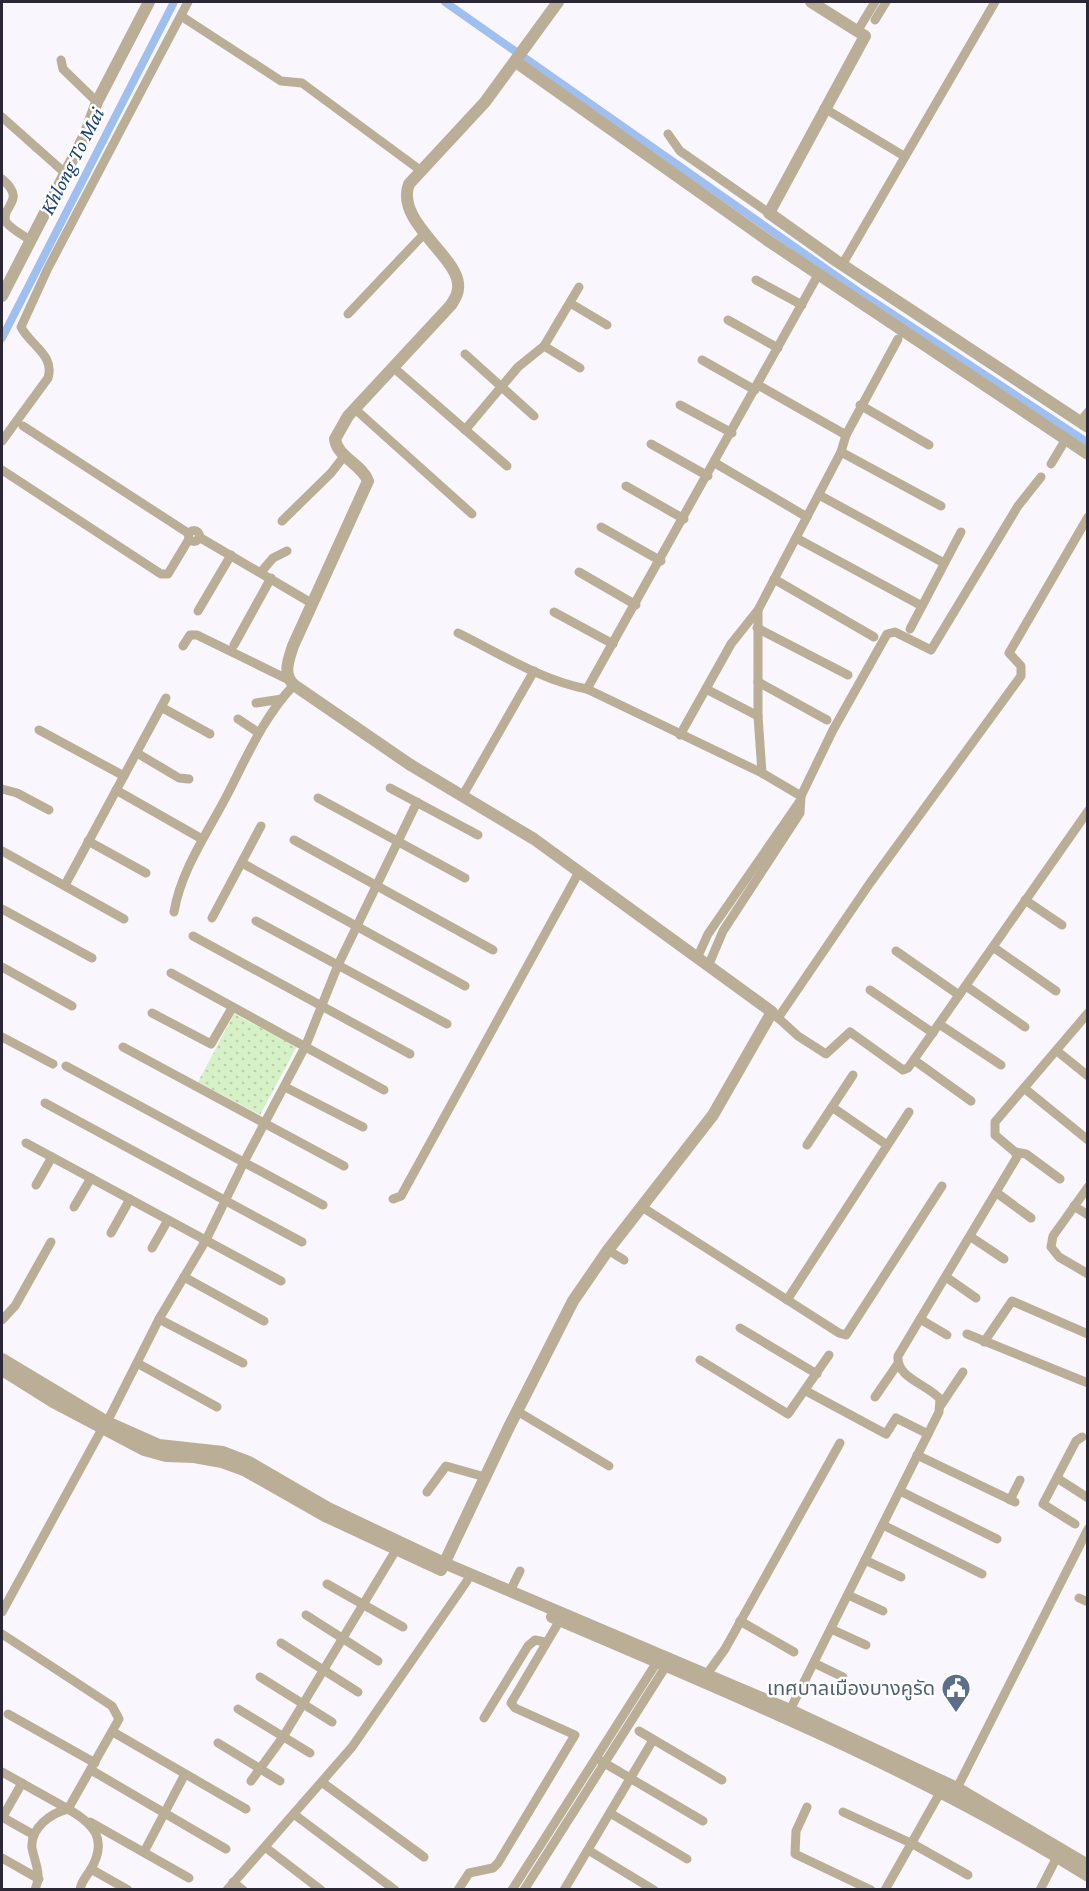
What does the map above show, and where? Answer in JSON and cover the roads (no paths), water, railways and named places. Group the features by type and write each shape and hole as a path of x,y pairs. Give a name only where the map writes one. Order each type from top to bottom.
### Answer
{"street":[{"path":"2,296 6,276 30,240 86,135 97,102 148,2"},
{"path":"2,441 48,378 50,370 49,359 27,339 21,327 48,268 188,2"},
{"path":"174,912 180,888 202,839 260,733 291,683 287,664 368,481 358,465 336,445 335,439 355,409 451,305 458,294 457,277 424,234 406,194 408,184 467,123 517,60 558,2"},
{"path":"811,2 864,32"},
{"path":"769,213 864,32 875,2"},
{"path":"875,20 886,2"},
{"path":"842,265 995,2"},
{"path":"181,16 281,81 302,83 420,170"},
{"path":"62,60 63,69 97,102"},
{"path":"517,60 818,275 911,334 1088,454"},
{"path":"824,108 904,156"},
{"path":"2,117 65,173"},
{"path":"668,134 680,151 842,265 1085,420"},
{"path":"2,179 12,188 13,193 5,216 6,222 30,240"},
{"path":"348,314 424,234"},
{"path":"587,689 661,561 818,275"},
{"path":"756,280 801,305"},
{"path":"465,430 518,367 544,346 579,287"},
{"path":"570,303 607,325"},
{"path":"728,320 778,348"},
{"path":"680,735 731,644 758,610 841,452 860,405 898,339"},
{"path":"544,346 580,368"},
{"path":"465,354 534,416"},
{"path":"702,360 846,435"},
{"path":"394,368 507,466"},
{"path":"680,405 732,433"},
{"path":"860,405 929,446"},
{"path":"355,409 471,514"},
{"path":"23,426 189,536"},
{"path":"1051,464 1066,439"},
{"path":"651,444 708,476"},
{"path":"841,452 941,506"},
{"path":"282,521 331,473 345,455"},
{"path":"715,463 807,517"},
{"path":"2,470 161,574 168,574 189,536 196,531 199,537 313,604"},
{"path":"698,956 708,934 801,799 833,730 887,634 895,632 931,650 1018,506 1041,477"},
{"path":"626,486 684,519"},
{"path":"819,495 945,563"},
{"path":"443,1566 517,1411 573,1301 608,1250 713,1115 775,1016 1021,676 1021,666 1009,653 1088,517"},
{"path":"601,527 661,561"},
{"path":"910,629 961,532"},
{"path":"796,538 922,606"},
{"path":"261,572 273,558 287,551"},
{"path":"198,611 231,555"},
{"path":"579,572 636,605"},
{"path":"234,645 271,578"},
{"path":"774,579 874,637"},
{"path":"758,610 758,716 762,773"},
{"path":"554,612 614,644"},
{"path":"757,628 848,675"},
{"path":"458,633 534,671 587,689 762,773 801,799"},
{"path":"183,646 190,635 197,635 291,683 409,764 534,839 698,956 798,1036 826,1054 850,1032 903,1070 914,1060 1087,812"},
{"path":"463,795 534,671"},
{"path":"758,682 827,720"},
{"path":"706,689 758,716"},
{"path":"256,703 282,699"},
{"path":"65,885 164,703 210,734"},
{"path":"238,718 260,733"},
{"path":"39,729 124,776"},
{"path":"137,753 179,778 189,779"},
{"path":"390,788 478,835"},
{"path":"2,789 17,793 49,810"},
{"path":"116,790 202,839"},
{"path":"318,798 465,879"},
{"path":"708,964 723,931 800,813 801,799"},
{"path":"2,1612 159,1319 206,1240 244,1162 285,1087 306,1045 320,1005 338,965 417,802"},
{"path":"212,918 261,826"},
{"path":"294,840 493,950"},
{"path":"88,841 146,873"},
{"path":"2,851 124,919"},
{"path":"242,863 465,986"},
{"path":"393,1199 401,1196 579,872"},
{"path":"1026,900 1062,925"},
{"path":"2,909 92,958"},
{"path":"256,921 447,1024"},
{"path":"193,936 410,1054"},
{"path":"993,947 1056,991"},
{"path":"896,951 959,995"},
{"path":"2,967 72,1006"},
{"path":"171,974 306,1045 384,1090"},
{"path":"966,986 1025,1027"},
{"path":"870,990 933,1033"},
{"path":"152,1013 212,1044 232,1008"},
{"path":"1060,1179 1026,1154 1015,1152 994,1135 993,1130 995,1122 1087,1015"},
{"path":"939,1024 1001,1065"},
{"path":"2,1037 53,1064"},
{"path":"123,1047 344,1166"},
{"path":"1057,1051 1088,1076"},
{"path":"914,1060 971,1101"},
{"path":"66,1066 323,1205"},
{"path":"807,1145 853,1075"},
{"path":"285,1087 363,1127"},
{"path":"1024,1088 1088,1140"},
{"path":"45,1103 302,1242"},
{"path":"832,1107 887,1145"},
{"path":"787,1300 909,1112"},
{"path":"26,1143 281,1281"},
{"path":"875,1397 897,1365 898,1356 1017,1157 1015,1152"},
{"path":"36,1185 52,1157"},
{"path":"74,1207 91,1178"},
{"path":"642,1207 839,1333 846,1335 942,1186"},
{"path":"1088,1187 1053,1236 1051,1247 1059,1257 1088,1274"},
{"path":"996,1193 1031,1218"},
{"path":"111,1233 129,1199"},
{"path":"1074,1206 1088,1215"},
{"path":"152,1248 168,1220"},
{"path":"971,1237 1004,1259"},
{"path":"2,1320 15,1305 51,1242"},
{"path":"608,1250 624,1260"},
{"path":"184,1277 264,1321"},
{"path":"946,1277 976,1298"},
{"path":"984,1342 1012,1301 1088,1334"},
{"path":"159,1319 243,1363"},
{"path":"920,1319 946,1335"},
{"path":"740,1328 817,1374"},
{"path":"967,1334 1088,1383"},
{"path":"700,1360 788,1414 829,1355"},
{"path":"2,1359 144,1450 166,1456 194,1457 222,1462 244,1470 325,1516 396,1550 510,1591 707,1674 949,1790 1088,1865"},
{"path":"137,1363 217,1407"},
{"path":"897,1365 903,1372 935,1392 940,1398 940,1405"},
{"path":"2,1370 104,1425 159,1446 223,1452 249,1462 328,1508 443,1566 467,1581 661,1664 788,1714"},
{"path":"788,1714 900,1491 940,1405 963,1372"},
{"path":"806,1390 886,1434 898,1418 928,1434"},
{"path":"517,1411 609,1466"},
{"path":"1075,1524 1042,1504 1076,1441 1082,1437"},
{"path":"707,1674 740,1622 840,1443"},
{"path":"917,1455 1012,1501 1020,1480"},
{"path":"427,1492 446,1466 485,1477"},
{"path":"1057,1478 1088,1498"},
{"path":"900,1491 997,1539"},
{"path":"883,1525 982,1574"},
{"path":"885,1890 949,1790 1088,1529"},
{"path":"251,1781 283,1737 365,1605 396,1550"},
{"path":"865,1560 901,1577"},
{"path":"510,1591 520,1571"},
{"path":"243,1890 230,1886 323,1783 413,1662 467,1581"},
{"path":"327,1584 403,1627"},
{"path":"848,1595 883,1611"},
{"path":"306,1615 378,1661"},
{"path":"458,1890 469,1873 493,1868 498,1863 575,1735 515,1708 511,1703 560,1620"},
{"path":"740,1622 794,1652"},
{"path":"831,1629 866,1645"},
{"path":"2,1634 112,1706 119,1719 68,1809 46,1819 34,1835 32,1846 39,1879 35,1890"},
{"path":"484,1718 528,1646 535,1640 545,1642"},
{"path":"281,1643 358,1692"},
{"path":"814,1663 843,1677"},
{"path":"512,1890 596,1758 661,1664"},
{"path":"524,1890 605,1763 661,1664"},
{"path":"260,1677 332,1722"},
{"path":"238,1709 310,1753"},
{"path":"8,1714 93,1766 165,1814 226,1849"},
{"path":"639,1731 722,1780"},
{"path":"113,1732 246,1809"},
{"path":"567,1889 653,1740"},
{"path":"218,1743 280,1781"},
{"path":"596,1758 703,1821"},
{"path":"2,1772 189,1878"},
{"path":"144,1852 186,1774"},
{"path":"323,1783 424,1857"},
{"path":"22,1784 2,1817 34,1835"},
{"path":"949,1790 1088,1876"},
{"path":"807,1807 796,1831 795,1854 872,1890"},
{"path":"843,1812 913,1844 968,1875"},
{"path":"610,1813 687,1859"},
{"path":"295,1815 395,1890"},
{"path":"80,1890 91,1869 98,1847 98,1838 88,1821"},
{"path":"265,1848 321,1890"},
{"path":"588,1850 654,1890"},
{"path":"534,1854 544,1860"},
{"path":"1040,1890 1057,1857"},
{"path":"2,1858 39,1879"},
{"path":"91,1869 128,1890"},
{"path":"523,1870 533,1876"}],"waterway":[{"name":"Khlong To Mai","path":"2,338 174,2"},
{"path":"445,2 859,292 1088,443"}],"place":[{"name":"เทศบาลเมืองบางคูรัด","path":"956,1714"}]}
